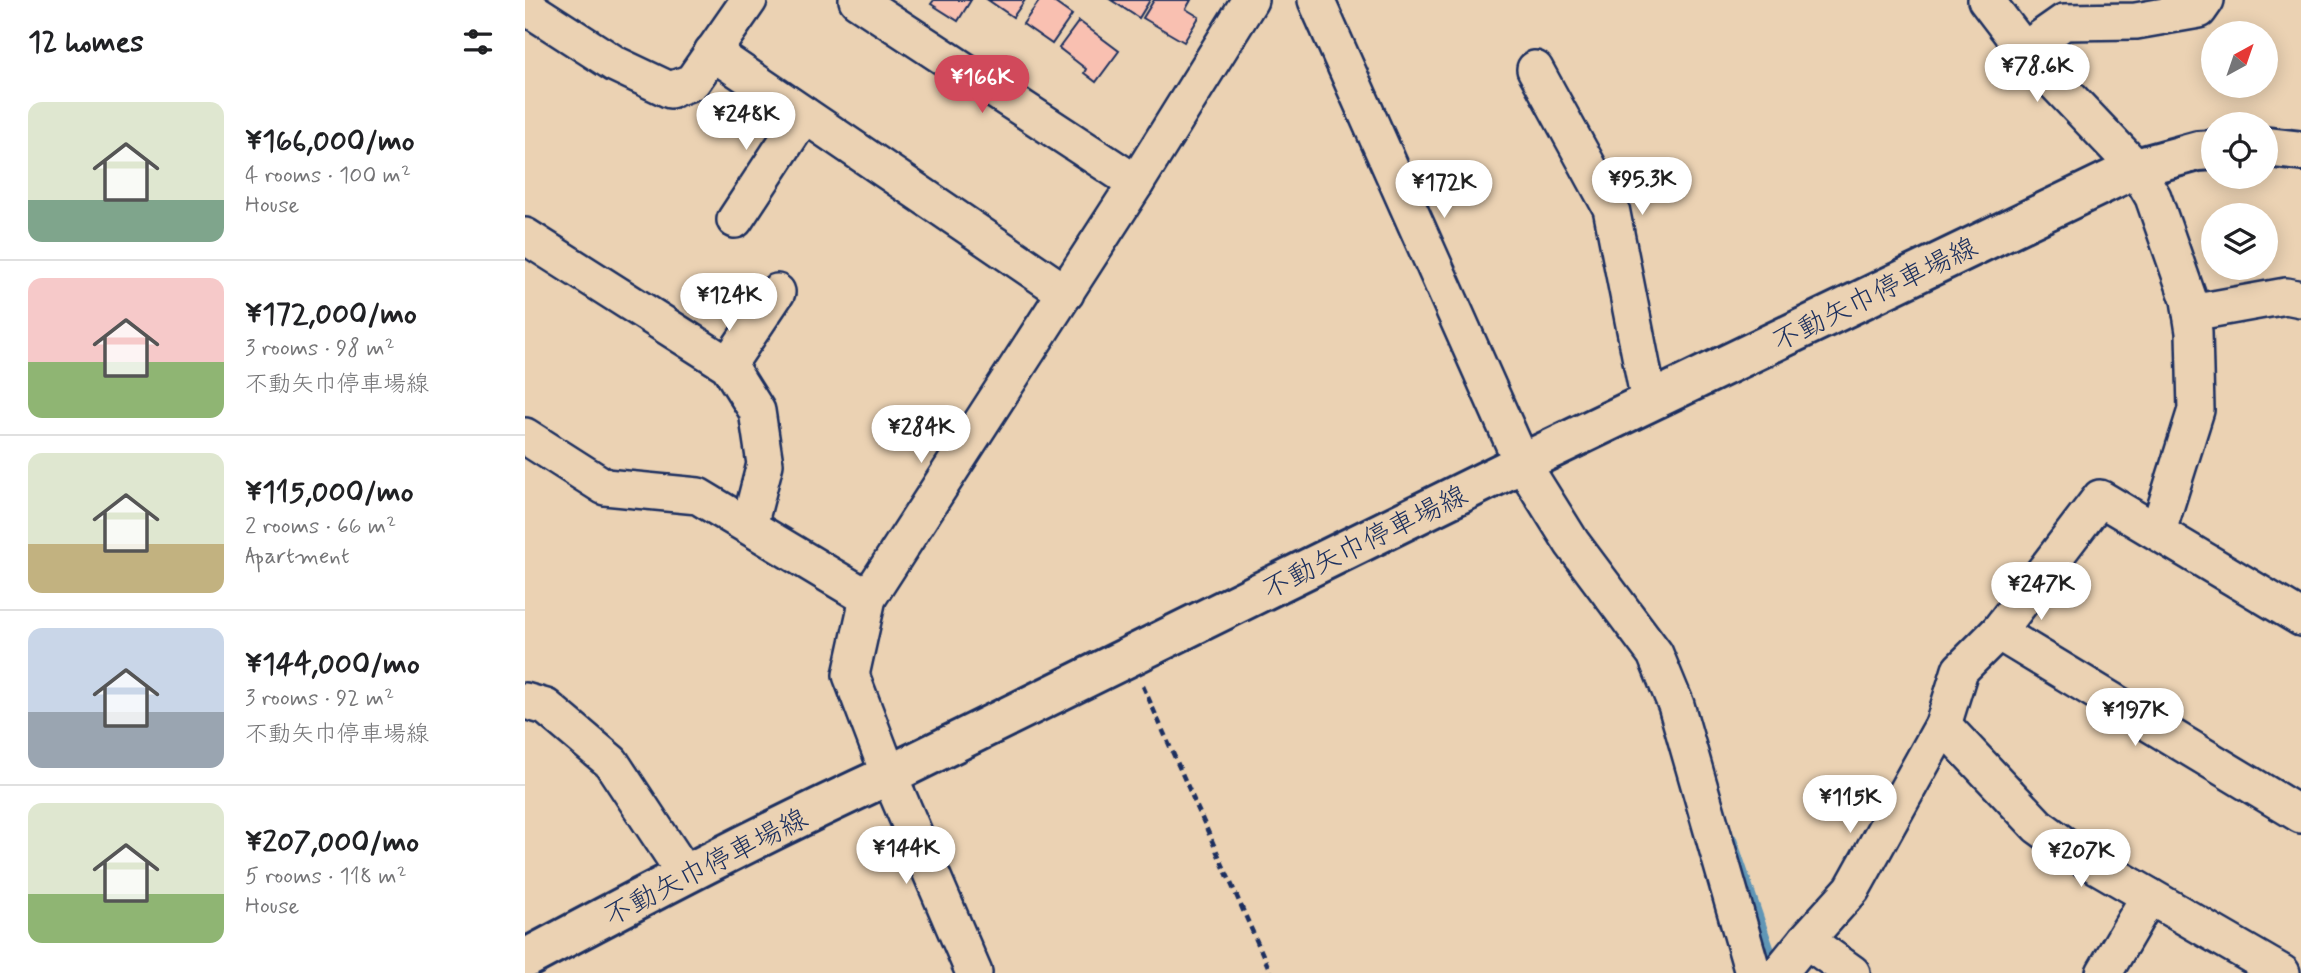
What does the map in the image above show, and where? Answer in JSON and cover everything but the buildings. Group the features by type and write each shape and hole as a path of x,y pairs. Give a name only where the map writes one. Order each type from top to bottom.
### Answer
{"main road":[{"path":"2278,148 2301,151"},
{"name":"不動矢巾停車場線","path":"525,959 792,820 890,775 1649,401 2136,168 2201,151"}],"street":[{"path":"525,6 615,64 670,90 692,82 749,0"},
{"path":"857,0 1136,183"},
{"path":"1316,0 1521,463 1572,543 1655,654 1676,705 1753,973"},
{"path":"1986,0 2024,50 2136,168 2153,197 2189,300 2194,332 2196,411 2158,531"},
{"path":"2024,50 2064,22 2136,21 2199,10 2206,0"},
{"path":"965,970 851,675 868,598 1136,183 1242,3"},
{"path":"712,52 1066,293"},
{"path":"1535,69 1611,208 1649,401"},
{"path":"735,220 804,115"},
{"path":"525,236 728,365 757,411 765,464 749,526"},
{"path":"728,365 777,292"},
{"path":"2191,313 2286,296 2301,299"},
{"path":"525,436 605,487 698,496 868,598"},
{"path":"1852,973 1791,959 1852,888 1943,724 1960,670 1998,632 2100,498 2301,618"},
{"path":"1998,632 2301,815"},
{"path":"525,701 546,708 611,762 685,874"},
{"path":"1943,724 2038,826 2075,853 2281,973"},
{"path":"2104,973 2149,896"}],"path":[{"path":"1130,656 1271,973"}],"waterway":[{"path":"1732,838 1775,964"}]}
